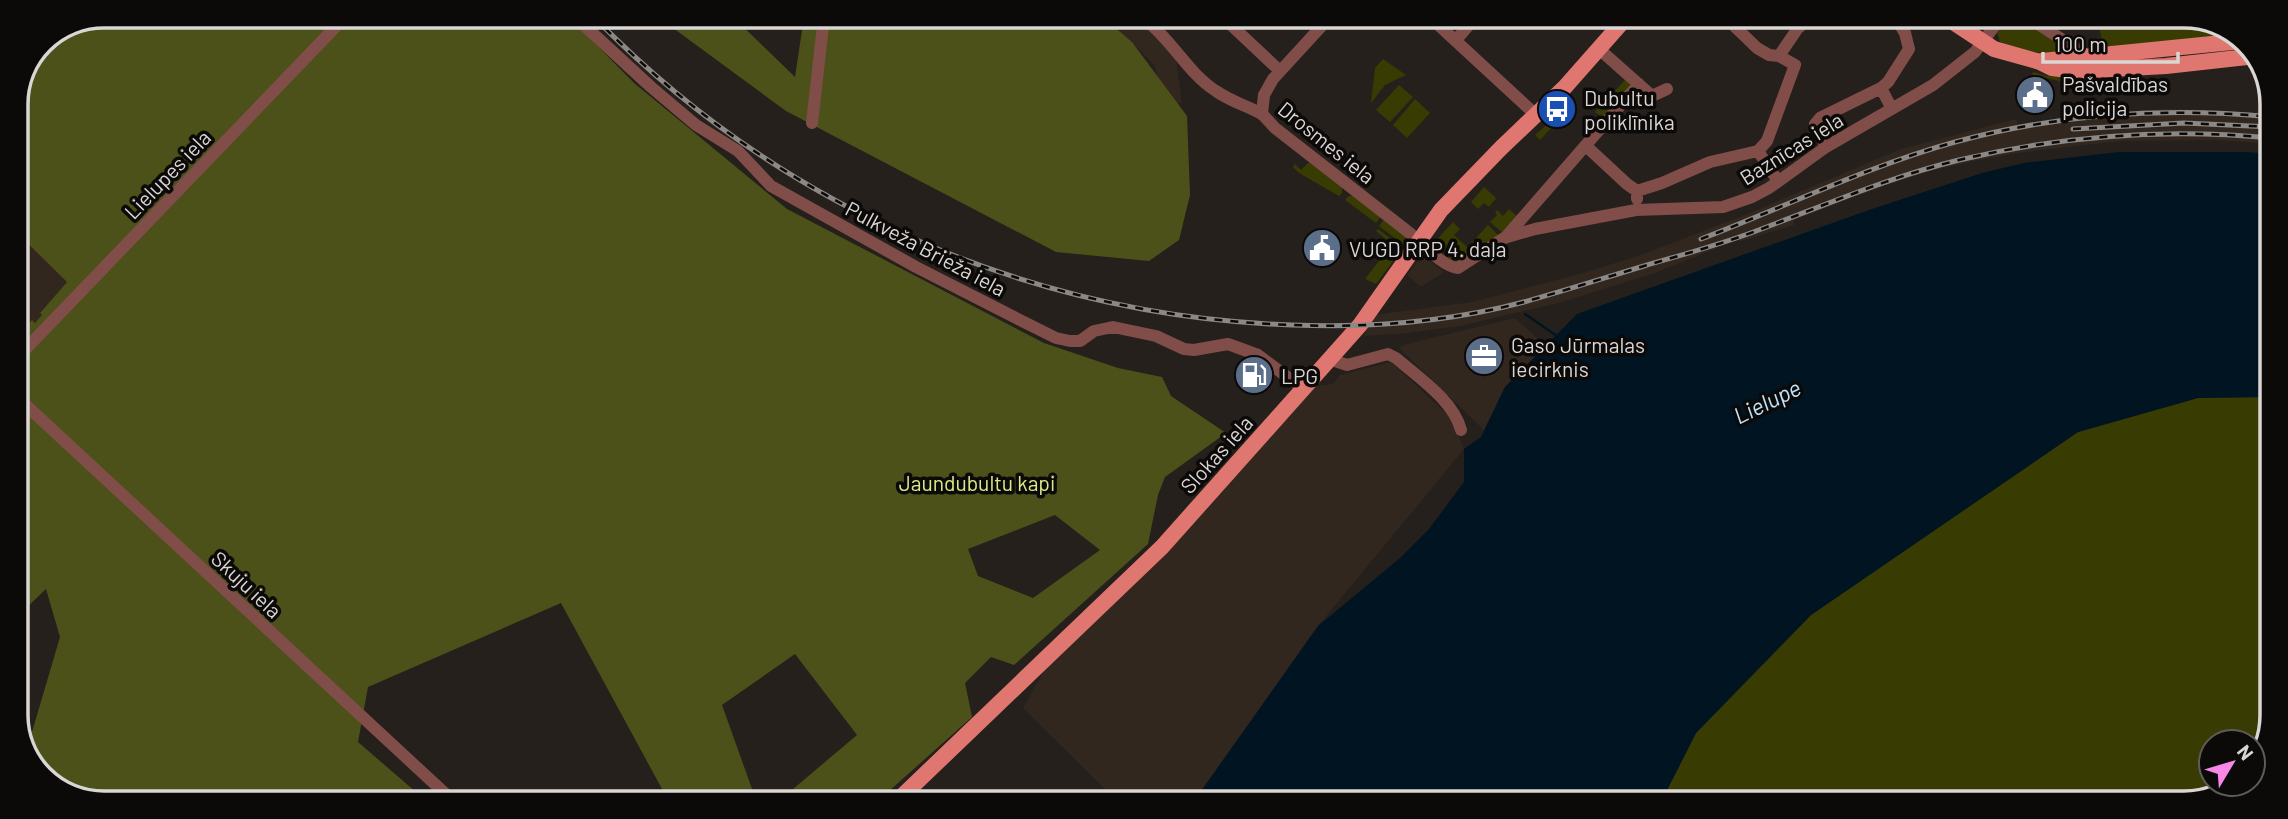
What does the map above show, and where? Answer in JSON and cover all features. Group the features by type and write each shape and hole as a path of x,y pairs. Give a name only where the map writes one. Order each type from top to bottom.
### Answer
{"main road":[{"name":"Slokas iela","path":"907,791 1149,560 1365,318 1419,240 1459,190 1565,87 1617,28"},
{"path":"1961,28 1994,49 2052,68 2076,71 2166,66 2244,57"},
{"path":"2040,62 2227,42"}],"street":[{"name":"Lielupes iela","path":"28,347 334,28"},
{"name":"Pulkveža Brieža iela","path":"587,28 696,125 738,151 771,186 1005,313 1056,338 1070,341 1080,341 1094,331 1114,327 1156,336 1184,349 1194,350 1228,344 1258,355 1302,388"},
{"path":"813,123 823,28"},
{"name":"Drosmes iela","path":"1156,28 1179,57 1214,91 1262,114 1275,128 1452,268"},
{"path":"1233,28 1280,71"},
{"path":"1262,114 1266,89 1320,28"},
{"path":"1442,28 1536,115"},
{"path":"1456,40 1466,28"},
{"path":"1637,191 1710,162 1758,152 1767,141 1795,65 1757,48 1736,28"},
{"path":"1779,56 1798,28"},
{"path":"1826,147 1815,124 1820,118 1888,82 1909,49 1902,28"},
{"name":"Baznīcas iela","path":"1452,268 1463,266 1504,238 1535,229 1636,210 1723,207 1752,197 1826,147 1933,85 1975,52 1993,28"},
{"path":"2045,28 2087,55"},
{"path":"1599,49 1652,96 1667,89"},
{"path":"1504,238 1639,85"},
{"path":"1881,88 1892,109"},
{"path":"1586,146 1637,191"},
{"path":"1758,152 1778,181"},
{"path":"1636,210 1637,191"},
{"path":"1329,359 1347,365 1388,354 1396,358 1447,404 1458,418 1461,430"},
{"name":"Skuju iela","path":"28,407 442,791"}],"shaded area":[{"path":"1116,28 1156,28 1176,59 1182,103 1163,105 1155,66"},
{"path":"2168,109 2260,113 2260,143 2217,140 2120,141 1974,161 1886,185 1794,220 1794,225 1737,240 1652,274 1562,302 1460,326 1364,336 1374,315 1472,302 1638,256 1745,215 1901,149 2016,119 2018,124 2094,113"},
{"path":"28,244 67,282 40,312 43,315 35,323 32,321 28,326"},
{"path":"1422,255 1444,272 1421,287 1407,275"},
{"path":"1515,318 1546,346 1505,387 1484,430 1399,348 1407,344"},
{"path":"1391,362 1449,416 1464,449 1318,626 1201,791 1107,791 1023,708 1060,643 1302,388 1333,384 1340,375"}],"green space":[{"name":"Jaundubultu kapi","path":"104,28 580,28 634,83 787,209 1044,343 1118,368 1162,377 1171,396 1226,433 1165,477 1158,495 1148,544 1014,665 991,657 965,683 972,717 889,791 791,791 857,735 795,654 722,705 753,791 663,791 561,603 368,687 358,742 415,791 89,790 71,783 50,769 38,753 31,736 60,637 46,589 28,606 28,325 32,320 35,323 42,315 40,313 67,282 28,244 28,104 29,89 41,62 50,50 75,34","holes":["1055,515 1100,550 1033,598 978,576 968,549"]},
{"path":"673,28 744,28 795,77 802,28 1116,28 1132,42 1187,116 1190,195 1179,240 1149,261 1056,252 786,111"},
{"path":"2000,28 2036,28 2072,51 2052,53 2019,49 2000,42 1997,32"},
{"path":"2099,28 2199,29 2223,40 2103,47"},
{"path":"1383,59 1406,75 1385,85 1371,103 1375,68"},
{"path":"2033,72 2079,79 2086,87 2032,75"},
{"path":"1625,80 1630,87 1605,119 1595,112"},
{"path":"1399,85 1413,97 1390,122 1376,110"},
{"path":"1415,99 1430,113 1407,138 1393,125"},
{"path":"1565,109 1567,111 1540,140 1535,135"},
{"path":"1308,163 1313,163 1342,187 1342,193 1339,196 1293,167 1295,164 1301,170"},
{"path":"1484,187 1496,198 1489,207 1484,203 1478,209 1471,202"},
{"path":"1356,195 1382,215 1376,223 1345,200"},
{"path":"1509,209 1518,217 1503,233 1490,222 1497,215 1497,210 1503,216"},
{"path":"1385,218 1410,238 1404,245 1379,226"},
{"path":"1453,222 1460,229 1454,235 1467,247 1474,240 1483,250 1457,263 1447,258 1450,254 1441,247 1438,251 1431,246"},
{"path":"1488,225 1500,237 1486,247 1476,238"},
{"path":"1378,229 1403,248 1376,284 1365,279 1392,244 1376,231"},
{"path":"2260,397 2259,725 2258,728 2197,728 2197,790 1667,791 1696,733 1811,615 2078,432 2198,398"}],"water":[{"name":"Lielupe","path":"2119,152 2260,153 2260,397 2198,398 2078,432 1811,615 1696,733 1667,791 1201,791 1318,626 1400,558 1429,529 1464,482 1464,449 1481,437 1505,387 1577,314 1869,210 1982,173 2024,163"}],"waterway":[{"path":"1525,314 1557,336"}],"railway":[{"path":"606,28 666,84 744,144 826,195 913,239 1004,273 1097,300 1194,317 1292,325 1409,322 1496,309 1728,241 1907,175 1997,152 2114,136 2193,134 2260,137"},
{"path":"1701,239 1890,163 1994,132 2112,115 2192,113 2260,116"},
{"path":"2073,129 2184,123 2260,126"}],"place":[{"name":"Pašvaldības policija","path":"2035,95"},
{"name":"Dubultu poliklīnika","path":"1557,109"},
{"name":"VUGD RRP 4. daļa","path":"1322,248"},
{"name":"Gaso Jūrmalas iecirknis","path":"1484,356"},
{"name":"LPG","path":"1254,375"}]}
